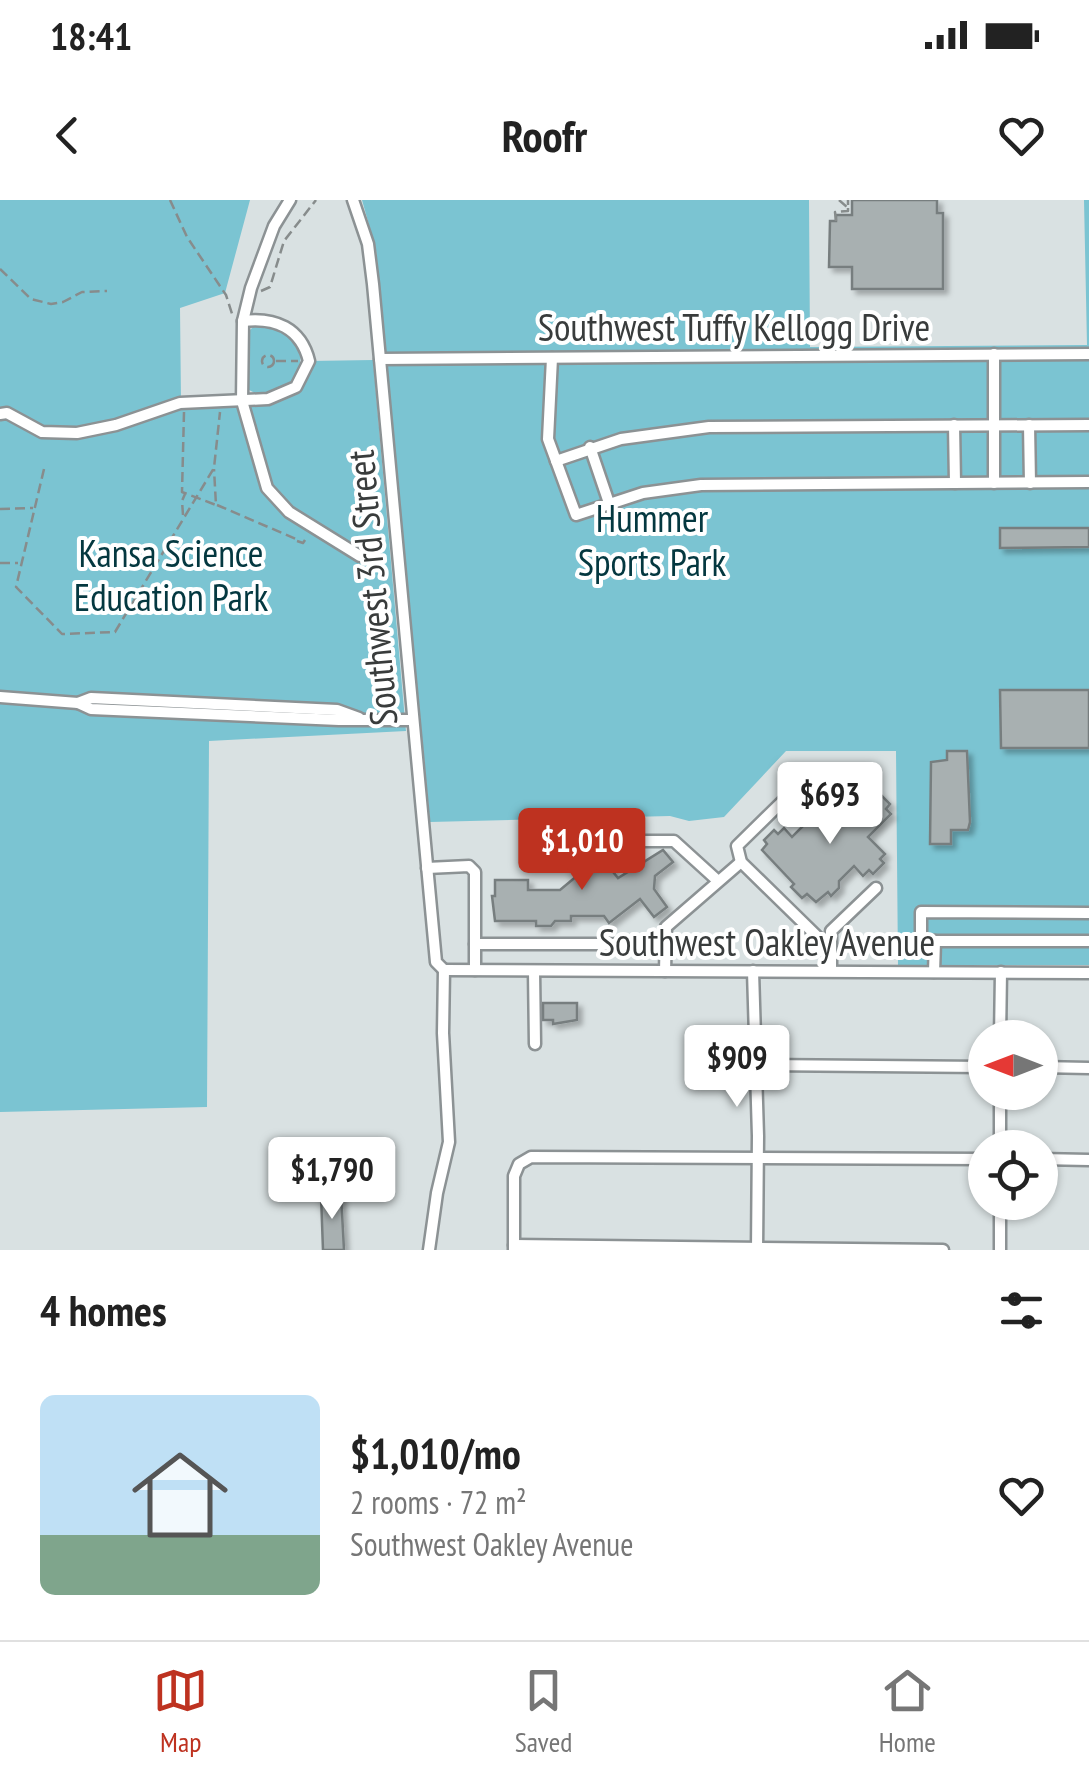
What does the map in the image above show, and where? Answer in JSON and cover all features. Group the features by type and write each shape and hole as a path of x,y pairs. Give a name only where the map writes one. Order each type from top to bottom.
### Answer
{"street":[{"name":"Southwest 3rd Street","path":"290,200 274,226 238,323 242,401 267,488 289,512 360,556"},
{"name":"Southwest 3rd Street","path":"354,200 368,244 436,962 444,970 449,1142 430,1250"},
{"path":"0,414 7,413 42,432 77,433 116,425 184,402 268,399 296,387 309,361 301,340 288,327 260,319 238,323"},
{"path":"994,354 994,483"},
{"name":"Southwest Tuffy Kellogg Drive","path":"380,359 1089,354"},
{"path":"552,358 546,426 576,515 643,493 701,485 1089,482"},
{"path":"1030,425 1030,483"},
{"path":"556,461 648,433 709,427 1089,425"},
{"path":"954,426 955,483"},
{"path":"590,448 609,503"},
{"path":"0,697 78,702 90,709 412,720"},
{"path":"786,798 738,846 740,862 831,950"},
{"path":"617,841 674,841 718,881"},
{"path":"665,971 666,927 740,862"},
{"path":"427,868 470,866 474,872 474,970"},
{"path":"831,972 831,931 876,888"},
{"path":"1089,912 921,912 921,940 1089,941"},
{"path":"934,972 935,941"},
{"path":"476,944 666,944"},
{"name":"Southwest Oakley Avenue","path":"444,970 1089,973"},
{"path":"534,970 535,1044"},
{"path":"754,971 757,1249"},
{"path":"1000,1020 1001,972"},
{"path":"754,1065 968,1067"},
{"path":"1058,1068 1089,1068"},
{"path":"943,1250 514,1247 514,1176 523,1160 531,1157 968,1159"},
{"path":"1058,1160 1089,1160"},
{"path":"1000,1220 1000,1250"}],"path":[{"path":"170,200 188,237 226,295 238,323"},
{"path":"250,296 270,287 284,242 316,200"},
{"path":"839,200 848,208"},
{"path":"836,221 835,212 848,211 848,200"},
{"path":"0,268 31,299 50,304 82,292 108,292"},
{"path":"274,361 309,361"},
{"path":"216,504 218,400"},
{"path":"184,402 182,492 303,543 313,528"},
{"path":"44,468 16,586 62,634 115,632 214,468"},
{"path":"184,519 182,501 186,493"},
{"path":"0,509 34,508"},
{"path":"0,562 22,563"}],"green space":[{"name":"Kansa Science Education Park","path":"0,200 250,200 225,293 180,308 181,403 251,401 296,387 309,361 373,360 406,731 209,741 207,1107 0,1112"},
{"name":"Hummer Sports Park","path":"362,200 809,200 810,347 1087,345 1084,200 1089,200 1089,965 898,965 896,751 786,751 724,817 689,821 670,816 430,822 376,250"},
{"path":"253,327 277,328 292,336 299,348 296,374 276,393 261,395 246,388 245,335"}],"building":[{"path":"852,200 937,200 937,213 943,213 943,289 852,289 852,267 829,267 830,221 836,221 836,215 852,215"},
{"path":"1000,528 1089,528 1089,547 1000,548"},
{"path":"1000,690 1089,690 1089,748 1001,748"},
{"path":"947,751 967,751 970,822 968,830 951,830 951,844 930,844 931,762 947,760"},
{"path":"869,792 874,798 879,793 890,804 886,809 891,814 868,837 885,854 880,859 884,863 873,874 869,870 863,876 854,866 831,896 828,892 816,902 807,894 802,898 762,850 767,844 764,840 774,830 778,834 784,828 792,837 825,804 834,813 839,808 846,815"},
{"path":"580,844 594,862 601,857 618,878 663,850 673,862 655,876 654,889 667,907 654,917 640,899 609,923 604,916 571,916 571,921 555,921 551,926 536,926 536,921 495,921 495,880 528,880 528,890 560,890 578,875 564,857"},
{"path":"543,1003 577,1003 577,1020 553,1024 553,1020 543,1020"},
{"path":"341,1194 344,1250 323,1250 321,1195"}]}
